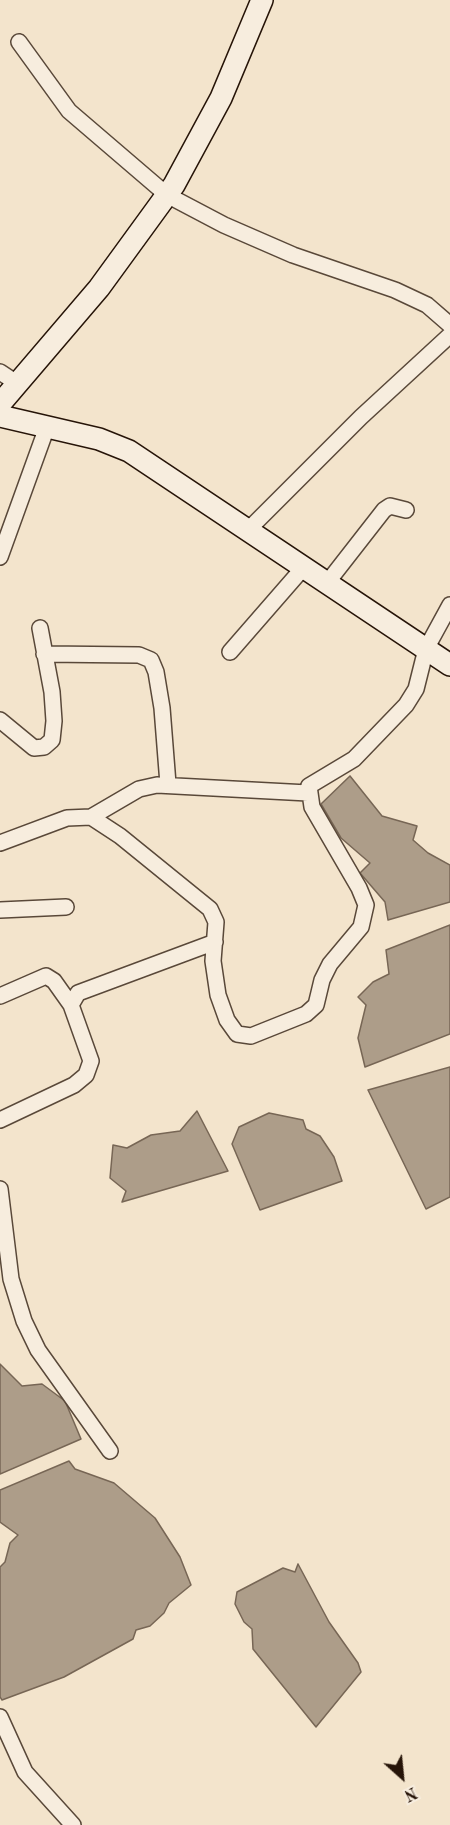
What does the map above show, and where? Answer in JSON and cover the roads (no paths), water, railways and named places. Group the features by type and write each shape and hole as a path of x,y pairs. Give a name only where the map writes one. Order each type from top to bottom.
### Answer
{"street":[{"path":"0,404 99,288 167,195 194,153 221,98 262,0"},
{"path":"19,42 69,111 167,195 224,225 293,255 395,290 427,305 450,325"},
{"path":"248,530 361,417 450,335"},
{"path":"0,372 18,384"},
{"path":"0,416 99,439 129,451 450,665"},
{"path":"0,557 47,427"},
{"path":"327,583 384,510 390,506 406,510"},
{"path":"230,652 304,567"},
{"path":"91,817 120,836 210,909 216,922 214,972 218,995 227,1020 237,1034 251,1036 306,1014 316,1005 324,974 361,927 366,905 359,888 312,807 308,793 313,783 339,770 362,753 406,705 416,689 426,649 450,605"},
{"path":"0,720 34,748 50,744 54,712 40,628"},
{"path":"44,654 139,655 151,660 156,672 162,708 168,784"},
{"path":"0,843 67,818 91,817 139,789 168,784 270,793 308,793"},
{"path":"0,910 66,907"},
{"path":"71,1005 78,993 215,942"},
{"path":"0,996 46,976 54,981 71,1005 91,1061 87,1075 74,1085 0,1120"},
{"path":"0,1189 10,1279 24,1321 38,1350 110,1450"},
{"path":"0,1717 25,1772 73,1825"}]}
